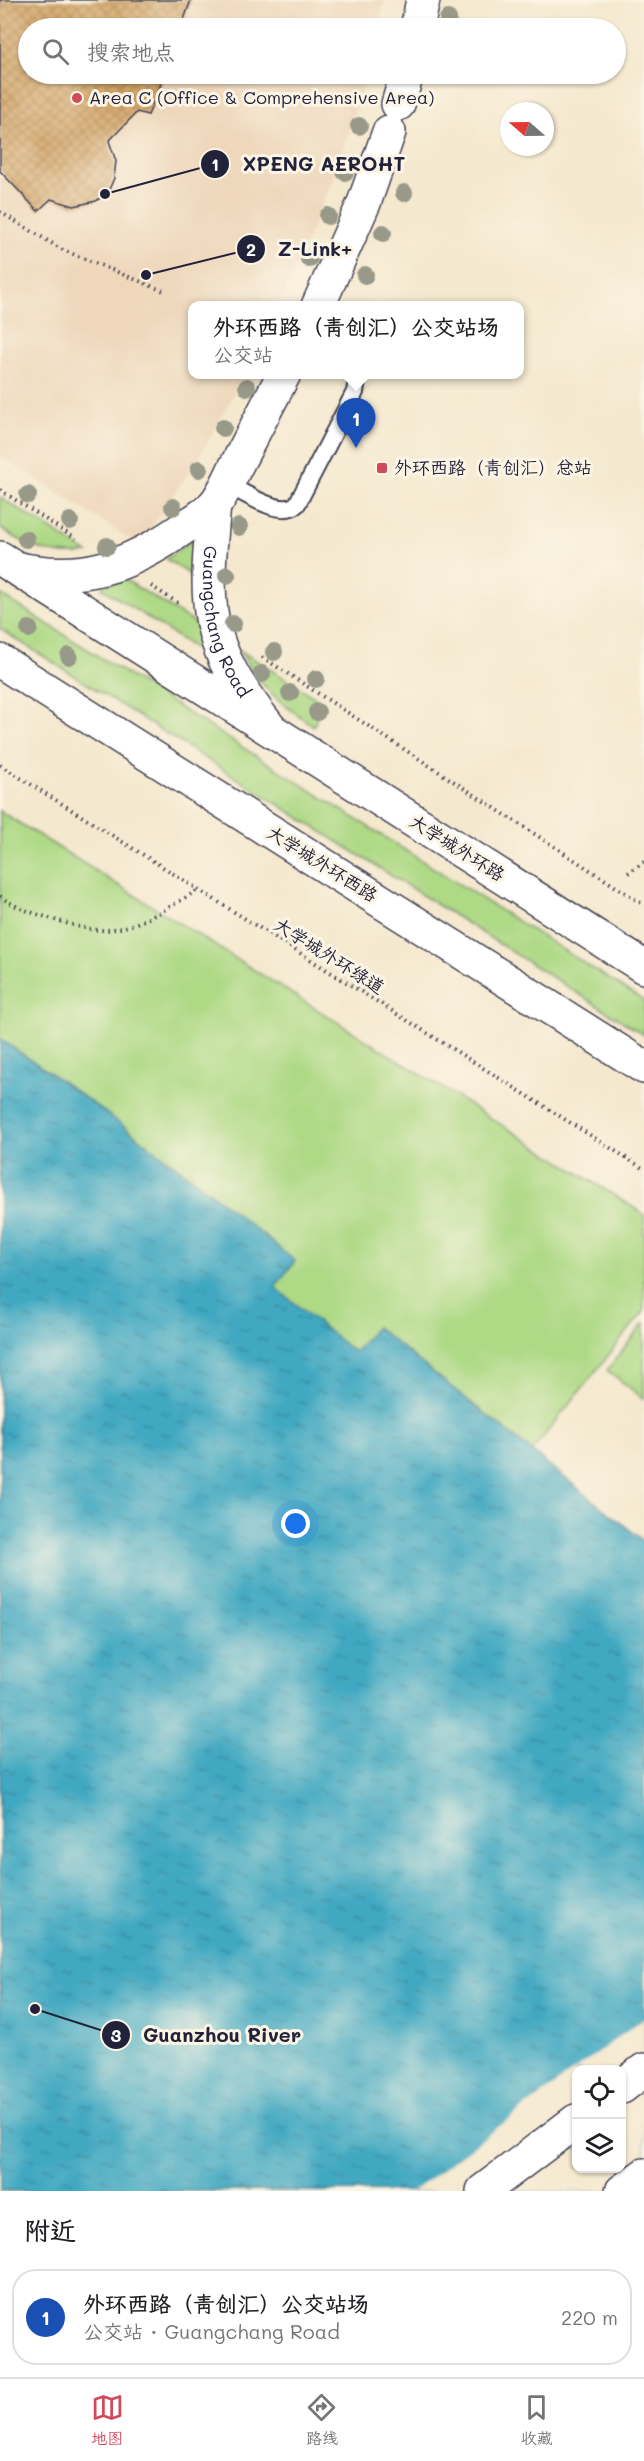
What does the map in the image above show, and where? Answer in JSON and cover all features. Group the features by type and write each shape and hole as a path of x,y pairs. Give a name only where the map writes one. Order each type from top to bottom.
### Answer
{"main road":[{"path":"419,18 423,0"},
{"path":"320,301 364,203 398,103"},
{"name":"Guangchang Road","path":"271,729 237,685 215,636 208,594 220,495 282,379"},
{"name":"Guangchang Road","path":"7,563 39,574 58,575 79,574 125,562 162,543 220,495"},
{"path":"7,563 271,729"},
{"name":"大学城外环西路","path":"0,661 644,1067"},
{"name":"大学城外环路","path":"271,729 644,967"},
{"path":"626,2083 644,2070"},
{"path":"483,2191 572,2124"},
{"path":"622,2191 644,2175"}],"lane":[{"path":"220,495 281,510 292,508 297,504 355,392 356,379"}],"path":[{"path":"0,212 63,250 164,291"},
{"path":"0,490 79,541"},
{"path":"143,582 184,607"},
{"path":"254,652 644,905"},
{"name":"大学城外环绿道","path":"0,765 644,1169"},
{"path":"628,873 644,862"},
{"path":"0,896 16,908 81,928 105,930 123,927 150,916 198,890"}],"shaded area":[{"path":"0,0 385,0 380,18 18,18 18,84 364,84 335,174 281,301 188,301 188,379 242,379 198,459 145,536 133,541 0,456"}],"green space":[{"path":"0,497 88,553 63,554 41,550 0,528"},
{"path":"196,540 192,576 166,559"},
{"path":"124,579 195,623 200,649 197,650 102,588 104,585"},
{"path":"0,594 644,1001 644,1035 0,629"},
{"path":"238,649 322,702 314,726 290,709 262,684"},
{"path":"0,811 644,1214 644,1311 532,1451 376,1327 354,1353 274,1287 295,1261 113,1119 0,1039"},
{"path":"644,1323 644,1399 607,1370"}],"water":[{"path":"0,1039 76,1091 150,1146 295,1261 275,1287 354,1352 376,1327 644,1541 644,2191 0,2191"}],"pier":[{"path":"644,2018 644,2191 413,2191 572,2072 572,2173 626,2173 626,2065 581,2065"}],"building":[{"name":"Area C (Office & Comprehensive Area)","path":"0,0 191,0 185,18 18,18 18,84 161,84 148,115 137,112 109,141 116,161 114,178 108,192 96,201 74,206 51,199 38,211 0,171"}],"place":[{"name":"Area C (Office & Comprehensive Area)","path":"77,98"},
{"name":"XPENG AEROHT","path":"105,194"},
{"name":"Z-Link+","path":"146,275"},
{"name":"外环西路（青创汇）公交站场","path":"356,448"},
{"name":"外环西路（青创汇）总站","path":"382,468"},
{"name":"Guanzhou River","path":"35,2009"}]}
